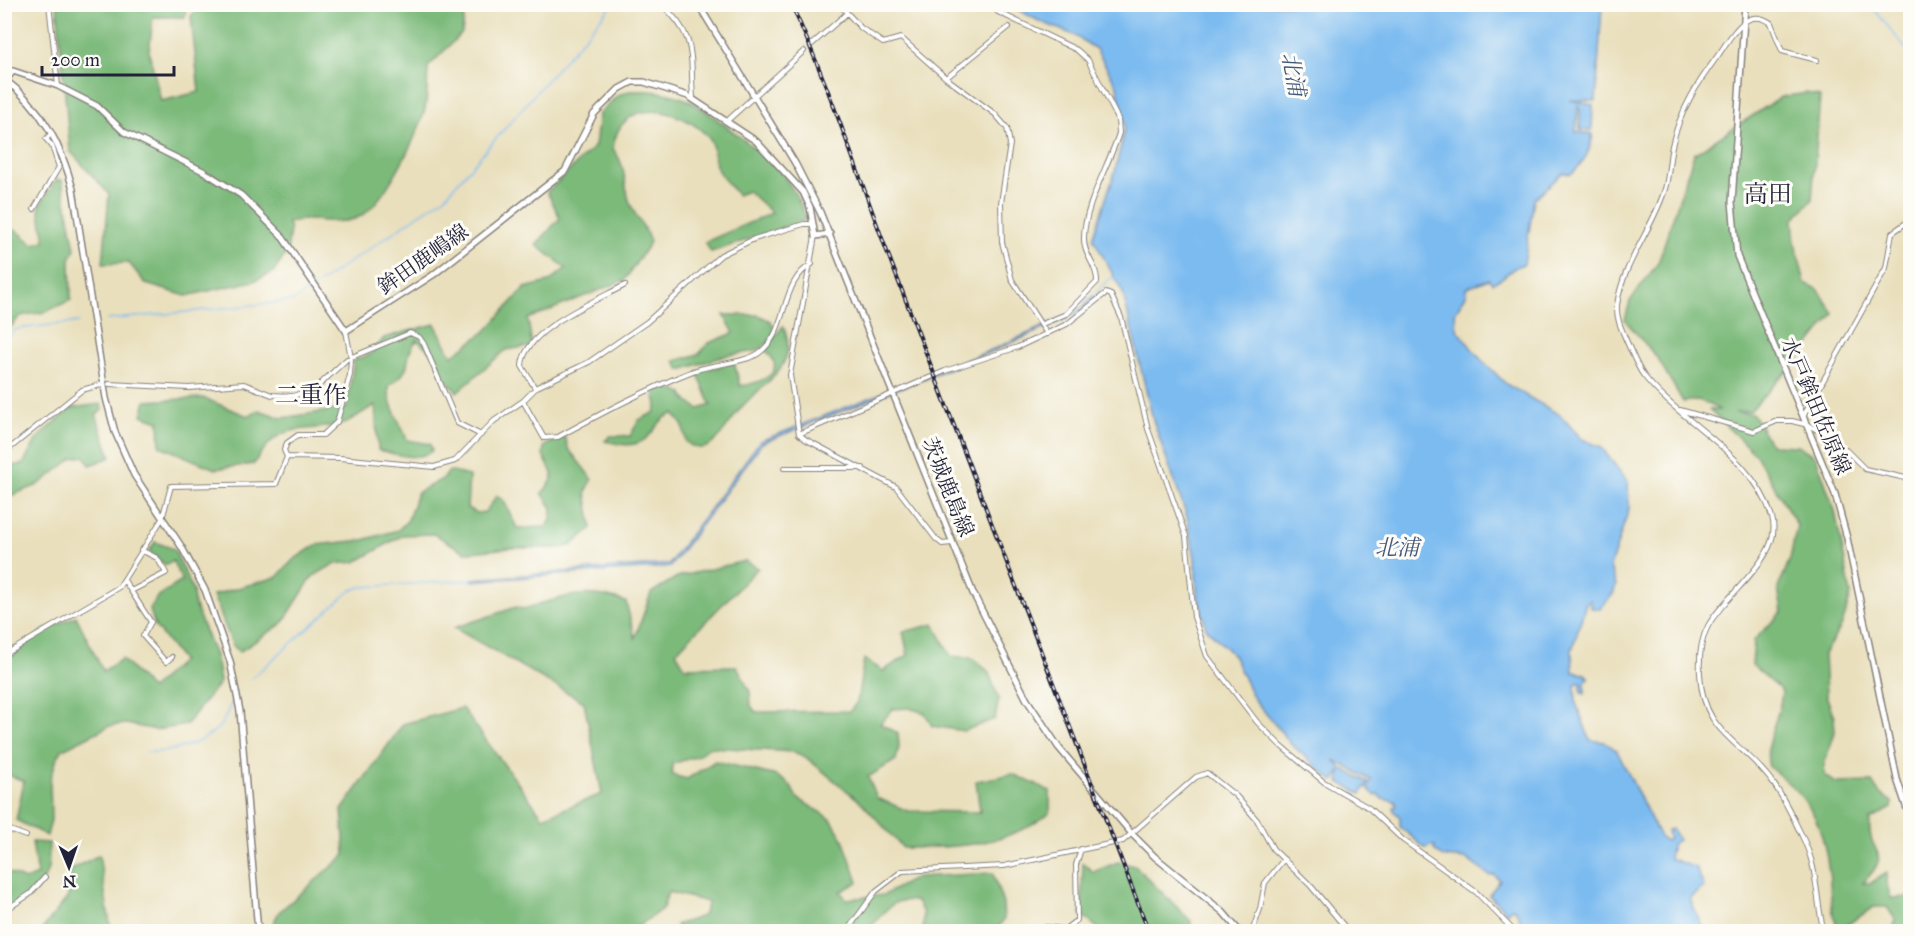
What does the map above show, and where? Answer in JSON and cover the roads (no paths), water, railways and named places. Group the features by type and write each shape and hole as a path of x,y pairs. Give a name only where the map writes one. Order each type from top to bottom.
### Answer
{"main road":[{"name":"茨城鹿島線","path":"698,4 795,163 830,234 984,620 1027,700 1059,748 1132,834 1155,857 1223,912 1240,932"},
{"name":"水戸鉾田佐原線","path":"1745,4 1732,226 1741,271 1804,415 1842,516 1897,779 1911,818"},
{"path":"258,932 242,734 230,661 205,590 134,475 110,415 73,189 64,158 40,114 5,80 13,71 58,86 97,106 123,132 203,171 241,195 281,235 346,331"},
{"name":"鉾田鹿嶋線","path":"346,331 433,275 565,171 594,114 625,84 644,82 693,98 756,141 786,171 806,199 814,236"},
{"path":"786,171 795,163"},
{"path":"814,236 830,234"}],"street":[{"path":"49,4 58,86"},
{"path":"661,4 681,23 687,35 693,98"},
{"path":"839,4 846,14 883,43 901,38 946,78 995,114 1007,128 1010,144 1001,203 1002,242 1012,280 1047,334"},
{"path":"989,4 998,12 1083,55 1096,73 1118,119 1119,133 1114,149 1086,221 1085,249 1098,274 1097,282 1066,314 1042,324"},
{"path":"811,45 846,14"},
{"path":"1817,60 1782,51 1771,23 1765,19 1756,17 1744,20 1689,96 1672,147 1665,190 1627,268 1618,302 1619,323 1644,376 1714,439 1751,479 1772,515 1774,531 1770,548 1717,612 1703,636 1699,656 1700,680 1705,705 1716,725 1731,743 1754,760 1772,781 1803,838 1816,874 1819,912 1824,932"},
{"path":"946,78 1009,27"},
{"path":"727,121 804,51"},
{"path":"4,67 13,71"},
{"path":"4,96 12,85"},
{"path":"34,209 59,167 52,146 46,139 52,133"},
{"path":"1804,415 1886,268 1892,233 1911,220"},
{"path":"287,458 340,458 442,466 463,455 494,422 523,401 537,387 551,378 589,362 640,327 721,255 754,239 804,224 813,224"},
{"path":"814,236 812,264 791,361 790,375 799,432 888,481 906,496 942,544 952,543"},
{"path":"523,401 544,438 548,440 675,378 722,362 753,356 772,339 793,285 805,267 812,264"},
{"path":"537,387 533,389 522,366 527,348 540,333 625,285"},
{"path":"799,432 945,371 1018,348 1073,320 1106,293 1116,303 1148,429 1186,536 1194,618 1207,656 1257,722 1304,767 1369,808 1403,840 1476,892 1515,932"},
{"path":"4,656 115,590 124,580 162,519 171,486 274,485 287,458 285,447 294,437 323,435 337,422 350,375 351,358 346,331"},
{"path":"109,384 189,388 243,384 272,395 293,396 316,388 351,358 405,334 419,337 424,344 457,423 481,435"},
{"path":"4,453 82,390 100,385"},
{"path":"1680,410 1754,431 1777,421 1792,421 1808,425 1836,440 1865,469 1911,479"},
{"path":"784,468 863,468"},
{"path":"131,591 166,573 157,558 141,550"},
{"path":"124,580 151,622 143,636 166,662 172,657"},
{"path":"846,932 876,891 902,871 974,865 1004,866 1123,841 1196,777 1207,773 1236,796 1257,820 1267,841 1349,932"},
{"path":"4,828 26,836"},
{"path":"1035,932 1046,927 1065,929 1077,920 1077,865 1081,849"},
{"path":"1252,932 1260,909 1264,883 1284,859"},
{"path":"4,911 30,894 45,877"}],"water":[{"name":"北浦","path":"1009,5 1602,5 1596,101 1569,100 1593,105 1592,130 1580,130 1578,106 1576,132 1593,134 1586,156 1571,174 1563,173 1534,199 1524,264 1515,267 1497,281 1492,283 1489,279 1466,288 1466,295 1455,313 1457,329 1476,354 1506,384 1560,415 1582,439 1601,447 1628,482 1629,509 1610,567 1616,585 1613,594 1600,609 1591,608 1591,600 1586,603 1572,650 1573,672 1585,674 1589,678 1585,682 1585,694 1581,693 1581,682 1575,684 1576,703 1590,740 1605,742 1617,751 1660,837 1666,841 1669,838 1667,831 1672,829 1678,840 1672,844 1669,858 1696,868 1704,887 1690,899 1704,931 1526,931 1515,909 1511,908 1507,913 1489,895 1500,880 1494,875 1490,876 1466,859 1443,857 1434,850 1435,846 1429,846 1426,849 1400,827 1400,817 1394,811 1394,807 1397,806 1395,801 1382,799 1367,788 1371,780 1334,760 1341,768 1368,782 1361,794 1339,782 1341,771 1334,781 1328,777 1291,744 1254,699 1233,655 1206,628 1197,591 1195,558 1187,517 1153,420 1123,293 1093,238 1115,171 1125,127 1117,86 1096,49 1074,35 1039,21"},
{"path":"1092,296 1094,298 1083,311 996,350 762,443 670,567 472,581 472,579 669,564 760,441 996,348 1071,314 1082,308"}],"waterway":[{"path":"318,284 445,197 613,4"},
{"path":"1870,4 1910,54"},
{"path":"1092,297 1109,279 1116,278"},
{"path":"107,320 293,301 314,287"},
{"path":"4,340 16,329 79,322"},
{"path":"252,678 350,591 361,587 472,580"},
{"path":"146,752 175,749 205,738 220,726 233,701"}],"railway":[{"path":"791,4 833,104 896,275 1149,932"}],"district":[{"name":"高田","path":"1768,194"},
{"name":"二重作","path":"311,395"}]}
